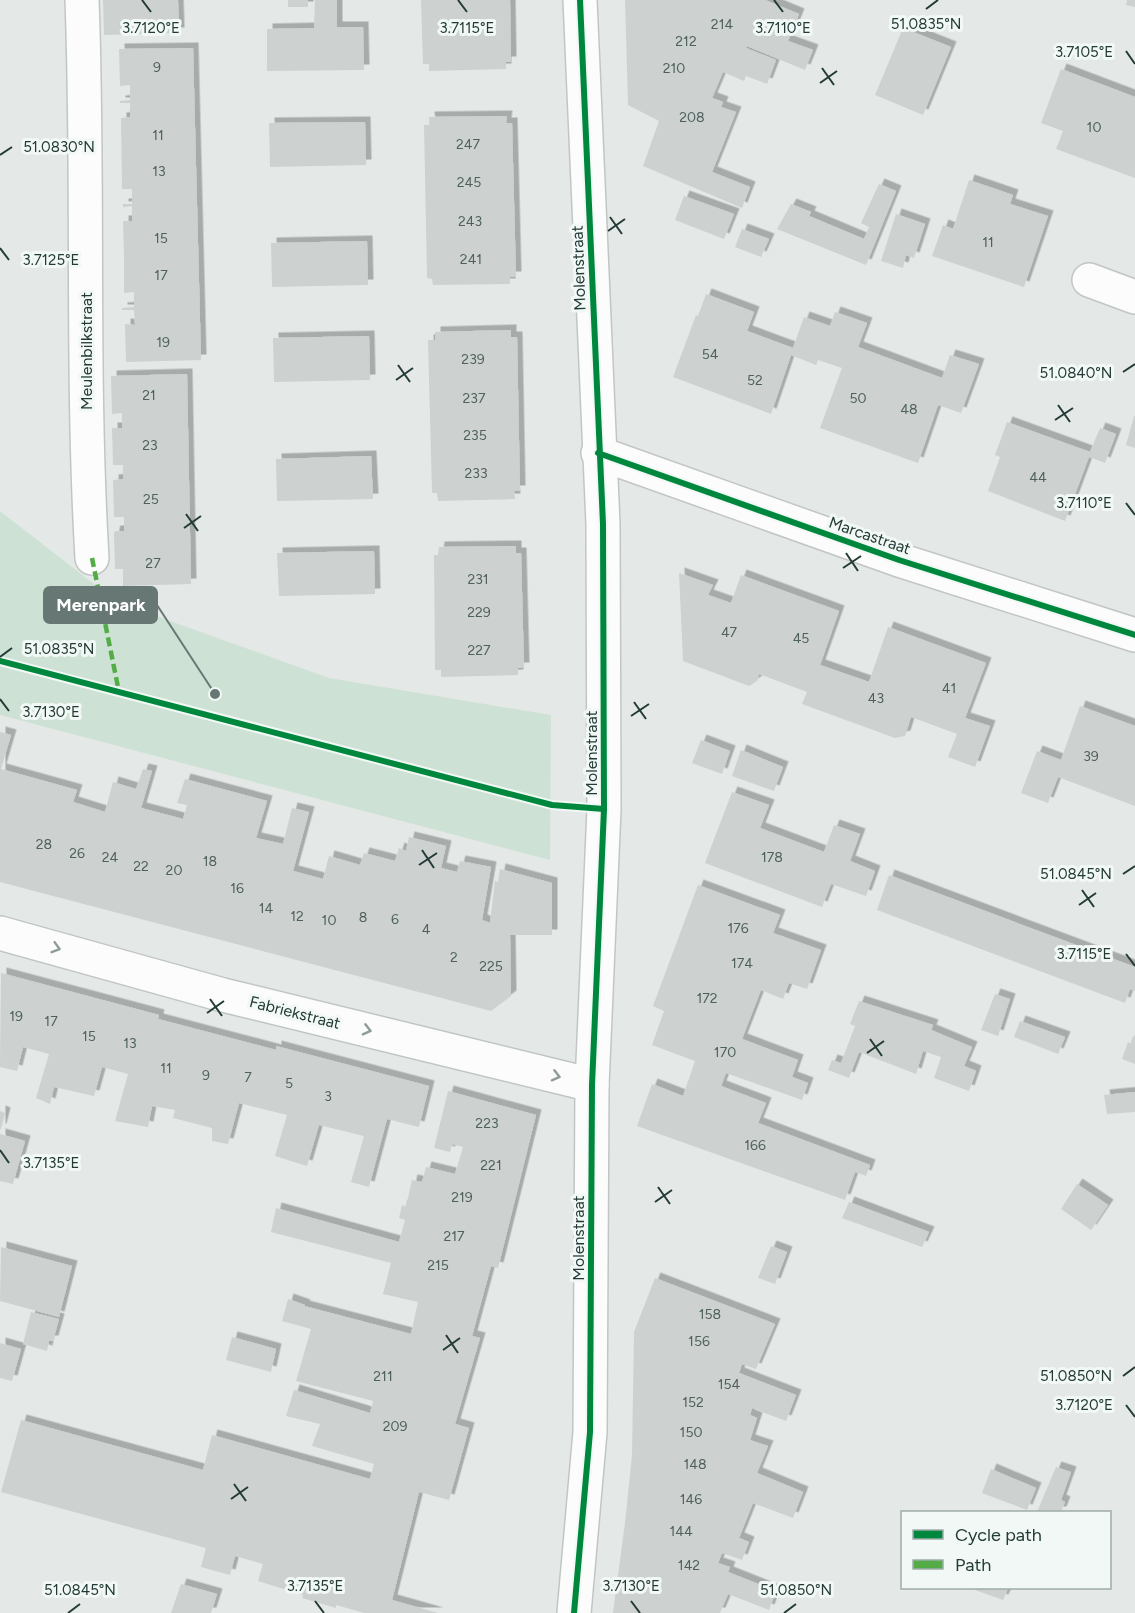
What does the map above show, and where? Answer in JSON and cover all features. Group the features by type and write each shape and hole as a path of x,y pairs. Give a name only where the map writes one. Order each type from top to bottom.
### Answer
{"street":[{"name":"Meulenbilkstraat","path":"82,0 86,111 87,465 92,558"},
{"name":"Molenstraat","path":"574,1613 590,1432 592,1085 604,809 603,524 598,453 580,0"},
{"path":"1089,280 1135,297"},
{"name":"Marcastraat","path":"598,453 899,560 1135,634"},
{"name":"Fabriekstraat","path":"0,933 223,995 592,1085"}],"green space":[{"path":"0,511 117,602 329,678 551,715 550,860 0,715"}],"building":[{"path":"103,0 178,0 179,33 104,35"},
{"path":"288,0 308,0 308,7 288,7"},
{"path":"315,0 337,0 337,27 363,27 364,70 267,71 267,29 314,28"},
{"path":"421,0 510,0 511,62 506,62 506,69 429,71 429,64 423,64"},
{"path":"625,0 765,0 799,14 788,41 813,50 805,70 747,46 746,48 776,60 767,84 746,76 744,81 723,72 712,98 723,102 721,107 736,112 712,172 750,187 742,208 643,166 659,121 628,105"},
{"path":"1127,0 1135,0 1135,7 1126,5"},
{"path":"903,28 951,47 923,115 875,95"},
{"path":"193,48 201,360 126,362 125,324 135,325 134,310 122,310 122,308 134,307 134,292 124,293 123,221 132,221 132,206 123,207 123,204 132,204 132,189 122,189 121,118 130,117 130,103 120,103 120,101 130,100 130,85 120,86 119,49"},
{"path":"1061,69 1135,97 1135,178 1056,149 1063,131 1041,123"},
{"path":"507,116 506,123 512,123 516,277 510,277 510,284 433,285 432,279 427,278 424,125 430,125 429,117"},
{"path":"365,122 366,165 270,167 269,123"},
{"path":"969,180 1013,195 1010,204 1048,216 1024,287 932,256 943,225 953,229"},
{"path":"879,184 896,191 866,265 777,229 791,204 811,212 809,216 864,239 869,227 861,223"},
{"path":"684,196 734,214 724,239 675,220"},
{"path":"896,214 925,224 914,258 906,255 903,268 881,261"},
{"path":"742,229 769,239 761,257 735,247"},
{"path":"367,241 368,285 272,287 271,243"},
{"path":"706,294 754,312 747,331 793,348 804,317 830,326 835,312 867,323 858,347 942,378 950,355 979,364 961,413 938,405 918,463 820,428 842,368 818,360 816,365 791,355 771,414 673,377"},
{"path":"511,330 511,337 517,337 520,491 514,491 515,499 438,501 437,493 432,493 428,340 435,340 435,332"},
{"path":"369,336 370,380 274,382 273,338"},
{"path":"187,374 191,584 123,586 123,569 115,569 114,534 115,531 124,531 124,517 114,517 113,480 123,479 123,465 113,465 112,428 122,428 122,413 112,414 111,376"},
{"path":"1135,416 1135,448 1126,445"},
{"path":"1007,422 1090,452 1100,428 1116,434 1105,463 1089,457 1065,521 988,491 1000,457 995,455"},
{"path":"371,456 373,499 277,501 276,459"},
{"path":"516,546 516,553 521,553 524,668 518,668 518,675 441,677 441,670 435,670 434,555 438,555 439,547"},
{"path":"374,551 375,594 279,596 277,553"},
{"path":"679,573 713,585 708,595 731,603 741,575 839,611 820,665 869,682 888,627 986,663 965,718 990,726 975,767 948,757 957,734 911,717 905,736 895,738 802,704 807,692 759,674 757,681 749,686 683,661"},
{"path":"1080,706 1135,726 1135,806 1058,777 1048,803 1021,793 1037,751 1061,760"},
{"path":"0,732 11,735 1,769 77,790 73,802 105,812 113,782 136,789 143,769 152,771 141,808 183,819 187,805 177,803 185,779 267,801 256,838 283,844 292,808 309,812 293,871 323,879 329,856 360,865 364,853 395,861 399,848 406,851 409,837 446,846 441,868 457,872 460,861 491,867 482,920 490,923 495,881 498,882 500,869 552,883 552,935 510,935 511,996 491,1011 0,882"},
{"path":"701,740 730,751 722,774 692,763"},
{"path":"741,750 783,767 774,791 732,776"},
{"path":"732,792 769,805 760,828 824,852 834,825 860,834 850,861 875,871 866,896 831,884 822,907 705,863"},
{"path":"889,875 1135,967 1135,991 1130,989 1125,1003 877,910"},
{"path":"698,885 780,915 773,933 821,950 807,989 789,983 783,999 761,990 742,1039 798,1060 792,1077 808,1083 802,1100 726,1073 721,1086 766,1103 758,1123 870,1165 866,1176 855,1172 845,1200 637,1126 652,1084 683,1096 695,1061 652,1045 664,1011 653,1006"},
{"path":"1,973 159,1015 158,1019 276,1050 276,1046 429,1086 419,1127 387,1119 369,1187 351,1182 364,1136 319,1125 307,1166 275,1156 287,1115 239,1103 228,1144 212,1141 212,1128 173,1118 175,1110 152,1106 148,1127 115,1121 128,1074 102,1067 94,1096 54,1087 50,1104 36,1098 49,1054 23,1047 17,1071 0,1067"},
{"path":"995,994 1010,999 998,1036 981,1030"},
{"path":"859,1001 933,1025 931,1030 972,1047 964,1066 976,1071 969,1091 934,1078 941,1057 923,1051 916,1074 859,1052 849,1078 828,1070 832,1060 841,1063 855,1026 850,1024"},
{"path":"1020,1021 1065,1037 1058,1054 1014,1037"},
{"path":"1135,1034 1135,1064 1122,1059 1128,1042 1131,1044"},
{"path":"448,1091 536,1115 498,1268 491,1266 472,1336 480,1338 455,1424 469,1428 449,1500 419,1492 392,1600 438,1613 364,1613 336,1605 336,1608 258,1581 263,1564 235,1556 230,1575 201,1567 206,1548 1,1492 21,1420 203,1470 212,1435 370,1479 374,1464 312,1446 320,1424 286,1416 294,1390 370,1413 373,1401 296,1381 311,1329 282,1321 288,1299 304,1306 411,1334 418,1302 383,1294 391,1263 271,1232 276,1208 399,1242 405,1220 399,1218 402,1205 406,1207 412,1180 422,1182 426,1167 455,1174 463,1147 452,1144 450,1152 434,1148"},
{"path":"1135,1092 1135,1112 1107,1114 1104,1095"},
{"path":"0,1111 5,1113 1,1129 0,1129"},
{"path":"0,1134 25,1141 13,1184 0,1181"},
{"path":"1077,1184 1108,1205 1091,1230 1061,1209"},
{"path":"849,1202 929,1232 922,1247 842,1218"},
{"path":"771,1246 787,1252 775,1284 758,1278"},
{"path":"1,1247 72,1266 59,1317 0,1301"},
{"path":"655,1278 775,1324 756,1369 742,1364 739,1373 796,1395 786,1421 752,1408 750,1415 757,1418 750,1440 768,1446 757,1473 803,1492 793,1518 753,1503 739,1538 749,1542 742,1560 722,1553 718,1563 730,1567 728,1572 776,1591 769,1610 728,1594 720,1613 613,1613 632,1455 634,1332"},
{"path":"31,1312 59,1319 53,1341 49,1341 47,1351 23,1344"},
{"path":"232,1337 276,1349 271,1372 226,1360"},
{"path":"0,1343 21,1349 12,1381 0,1378"},
{"path":"1056,1467 1071,1472 1061,1500 1065,1502 1061,1511 1037,1511"},
{"path":"991,1469 1036,1488 1027,1510 982,1493"},
{"path":"181,1584 217,1594 211,1613 171,1613"},
{"path":"976,1589 1008,1589 1003,1600"}],"marked path":[{"path":"92,558 119,692"}],"cycle path":[{"path":"574,1613 590,1432 592,1085 604,809 603,524 580,0"},
{"path":"598,453 899,560 1135,635"},
{"path":"0,661 552,805 604,809"}],"place":[{"name":"Merenpark","path":"215,694"}]}
